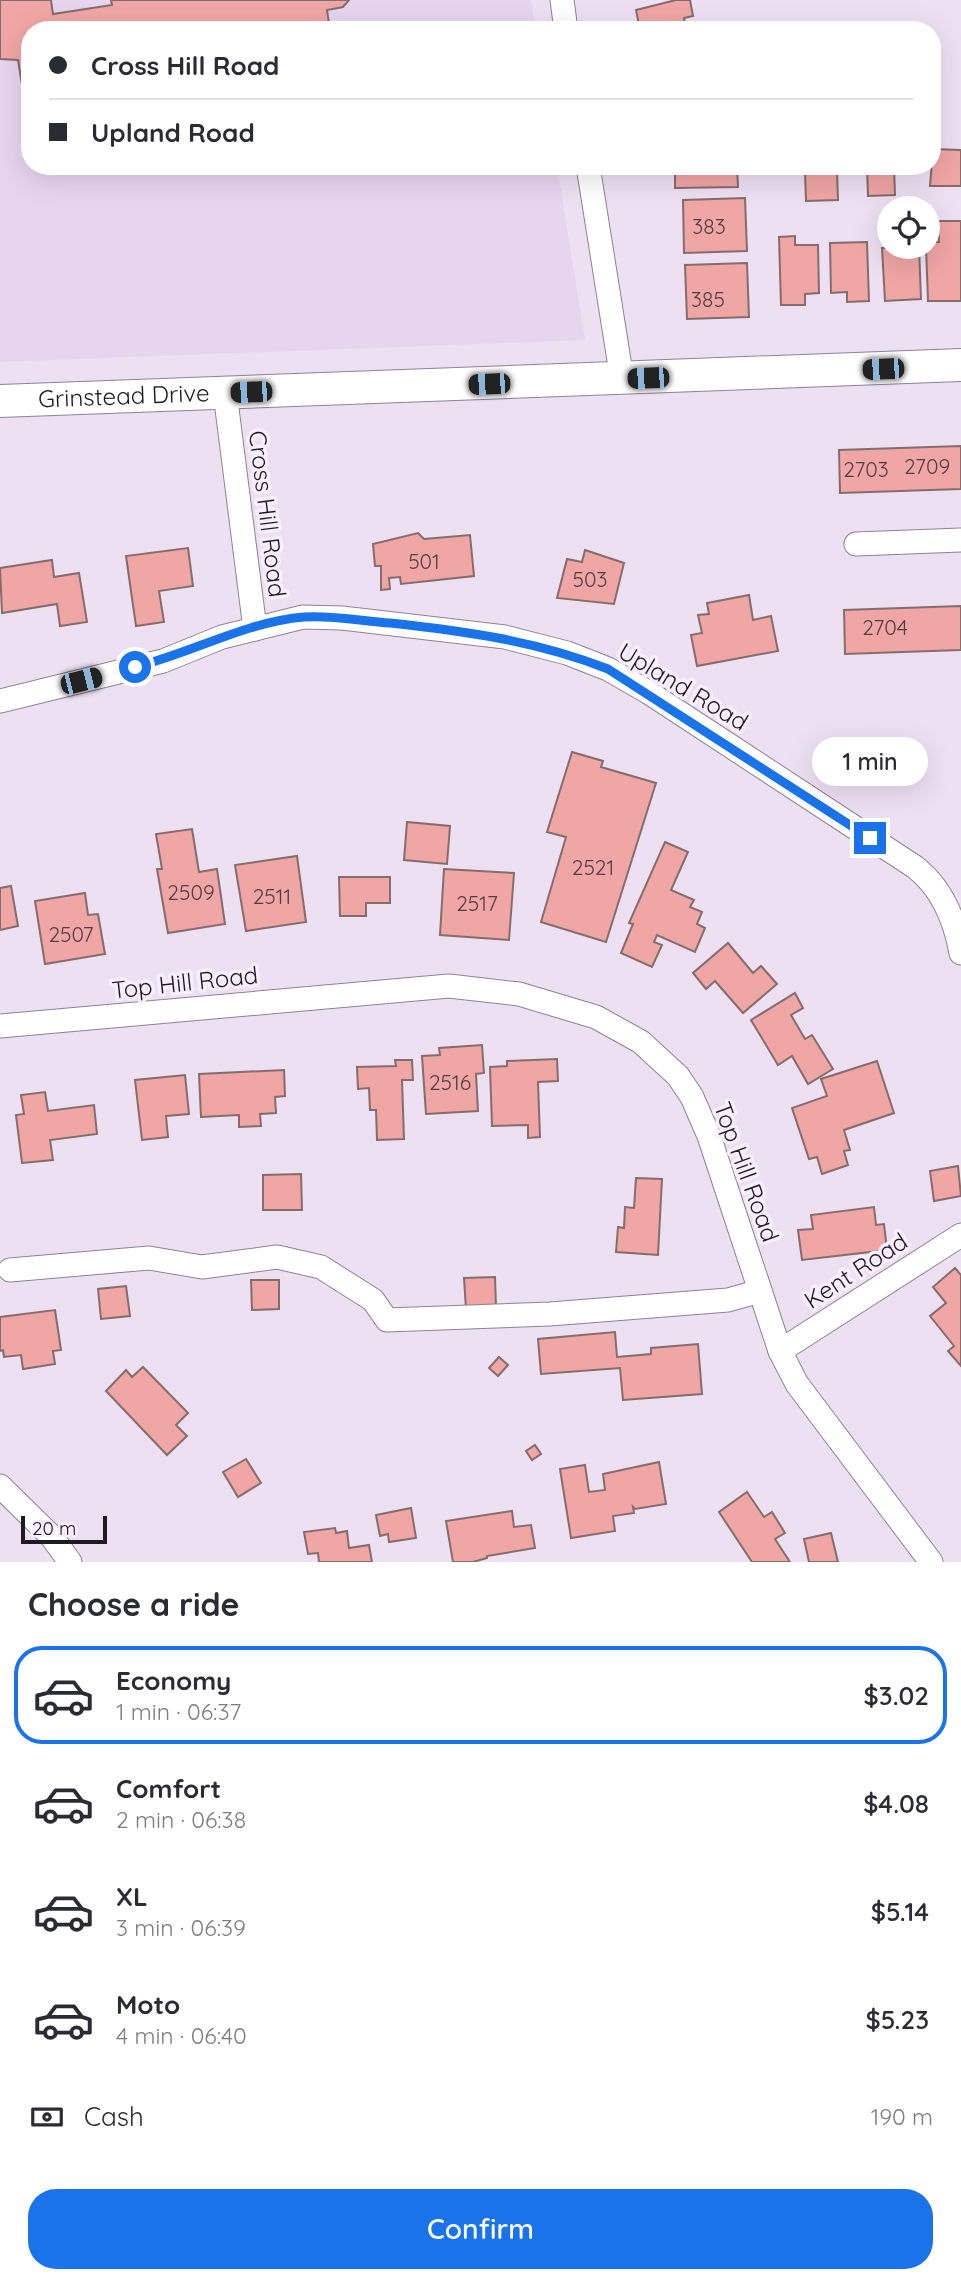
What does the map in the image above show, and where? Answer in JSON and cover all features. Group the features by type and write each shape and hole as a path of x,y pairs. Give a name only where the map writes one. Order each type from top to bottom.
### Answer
{"street":[{"path":"562,0 565,21"},
{"path":"589,175 622,379"},
{"name":"Grinstead Drive","path":"0,401 961,365"},
{"name":"Cross Hill Road","path":"0,701 163,661 222,637 255,629 225,393"},
{"path":"856,544 961,540"},
{"name":"Upland Road","path":"255,629 303,617 342,618 466,632 567,653 608,669 648,692 925,875 950,912 961,953"},
{"name":"Top Hill Road","path":"0,1026 449,986 519,994 568,1007 619,1028 660,1058 678,1076 692,1097 709,1136 780,1351 797,1384 931,1562"},
{"name":"Kent Road","path":"780,1351 961,1235"},
{"path":"10,1270 149,1258 202,1267 277,1257 321,1267 373,1300 387,1320 550,1314 728,1300 760,1292"},
{"path":"0,1486 52,1537 70,1562"}],"shaded area":[{"path":"0,0 531,0 534,21 21,21 21,175 558,175 585,340 0,362"}],"building":[{"path":"0,0 51,0 53,14 112,5 111,0 349,0 343,7 327,10 329,21 21,21 21,79 18,60 0,59"},
{"path":"676,0 690,0 693,16 684,18 684,21 638,21 636,10"},
{"path":"941,149 961,150 961,186 930,186 931,175 941,175"},
{"path":"675,175 737,175 738,187 675,188"},
{"path":"805,175 837,175 838,200 806,201"},
{"path":"867,175 894,175 895,195 868,196"},
{"path":"745,198 747,251 684,253 683,200"},
{"path":"940,221 961,221 961,301 928,301 926,259 940,259"},
{"path":"795,236 795,245 818,245 819,293 805,294 805,305 781,305 779,237"},
{"path":"867,242 869,301 847,302 847,292 831,293 830,243"},
{"path":"883,259 919,259 921,299 885,301"},
{"path":"747,263 749,317 687,319 685,265"},
{"path":"961,446 961,489 840,493 839,450"},
{"path":"418,533 424,539 470,535 474,576 401,584 400,577 389,578 390,589 381,590 381,566 375,566 373,544"},
{"path":"188,548 193,586 159,591 164,622 136,626 126,556"},
{"path":"585,550 624,563 614,604 557,598 567,559 582,562"},
{"path":"52,560 54,577 79,573 87,622 60,626 57,604 2,613 0,568"},
{"path":"749,595 753,620 771,616 778,651 697,666 691,635 702,633 698,615 709,614 707,603"},
{"path":"961,606 961,650 845,654 844,610"},
{"path":"572,752 603,761 601,767 656,783 606,942 541,922 566,837 547,832"},
{"path":"407,822 450,826 447,864 404,860"},
{"path":"192,829 199,872 217,869 225,924 168,933 157,869 162,869 156,834"},
{"path":"665,842 688,852 671,890 694,900 690,907 702,912 697,924 705,928 695,952 657,935 654,942 662,945 652,967 621,953 633,924 629,923"},
{"path":"297,856 306,922 246,931 235,865"},
{"path":"444,869 514,873 509,940 440,935"},
{"path":"339,877 390,877 390,903 366,903 366,916 340,916"},
{"path":"11,886 18,926 0,930 0,888"},
{"path":"85,893 88,915 98,914 105,954 45,964 35,901"},
{"path":"728,943 753,973 761,966 777,984 743,1013 715,981 706,989 693,973"},
{"path":"795,993 803,1008 791,1015 805,1039 812,1035 833,1069 808,1084 792,1056 778,1065 751,1020"},
{"path":"482,1045 484,1073 476,1074 478,1111 426,1114 422,1056 440,1055 439,1048"},
{"path":"557,1059 558,1081 538,1082 540,1137 528,1138 528,1125 492,1126 490,1067 507,1066 507,1061"},
{"path":"395,1060 412,1060 413,1080 402,1080 404,1139 377,1140 376,1110 370,1110 369,1088 358,1089 357,1067 396,1066"},
{"path":"877,1061 894,1113 844,1130 850,1150 844,1151 848,1165 822,1174 817,1157 809,1159 792,1108 827,1096 821,1079"},
{"path":"284,1070 285,1096 275,1097 276,1113 260,1114 261,1126 239,1127 239,1115 201,1117 199,1074"},
{"path":"185,1075 189,1114 166,1116 168,1137 142,1140 135,1080"},
{"path":"45,1092 48,1111 94,1105 97,1134 50,1140 53,1160 22,1163 16,1115 24,1114 21,1095"},
{"path":"958,1166 961,1196 934,1201 930,1171"},
{"path":"301,1174 302,1210 263,1210 263,1175"},
{"path":"636,1178 662,1179 658,1255 616,1252 618,1227 624,1228 625,1207 634,1208"},
{"path":"874,1207 876,1225 884,1224 887,1250 802,1260 798,1230 813,1229 811,1215"},
{"path":"955,1268 961,1275 961,1366 948,1351 954,1346 930,1316 946,1303 933,1287"},
{"path":"495,1277 496,1307 466,1309 464,1278"},
{"path":"251,1280 279,1280 279,1309 252,1310"},
{"path":"126,1286 130,1316 101,1319 98,1289"},
{"path":"55,1310 61,1350 53,1351 55,1364 23,1369 21,1355 4,1357 3,1350 0,1351 0,1317"},
{"path":"615,1332 617,1357 651,1354 651,1348 698,1344 702,1394 623,1400 620,1368 541,1374 538,1339"},
{"path":"499,1357 508,1365 498,1376 489,1368"},
{"path":"143,1367 188,1413 176,1425 187,1436 167,1455 106,1391 126,1370 132,1377"},
{"path":"535,1445 541,1454 532,1460 526,1451"},
{"path":"246,1459 261,1483 238,1497 223,1472"},
{"path":"659,1462 666,1504 635,1509 633,1507 634,1513 613,1516 615,1531 571,1538 560,1469 585,1465 589,1492 605,1490 603,1474"},
{"path":"747,1492 764,1517 772,1512 785,1533 775,1539 790,1562 752,1562 719,1512"},
{"path":"411,1508 416,1538 389,1542 388,1534 380,1536 376,1515"},
{"path":"512,1511 514,1527 531,1525 535,1548 487,1556 473,1562 453,1562 446,1521"},
{"path":"335,1528 336,1533 347,1531 349,1548 369,1545 372,1562 319,1562 318,1553 308,1554 304,1532"},
{"path":"831,1533 838,1562 809,1562 804,1539"}],"route":[{"path":"135,667 163,661 222,637 303,617 342,618 505,637 567,653 608,669 648,692 870,838"}]}
